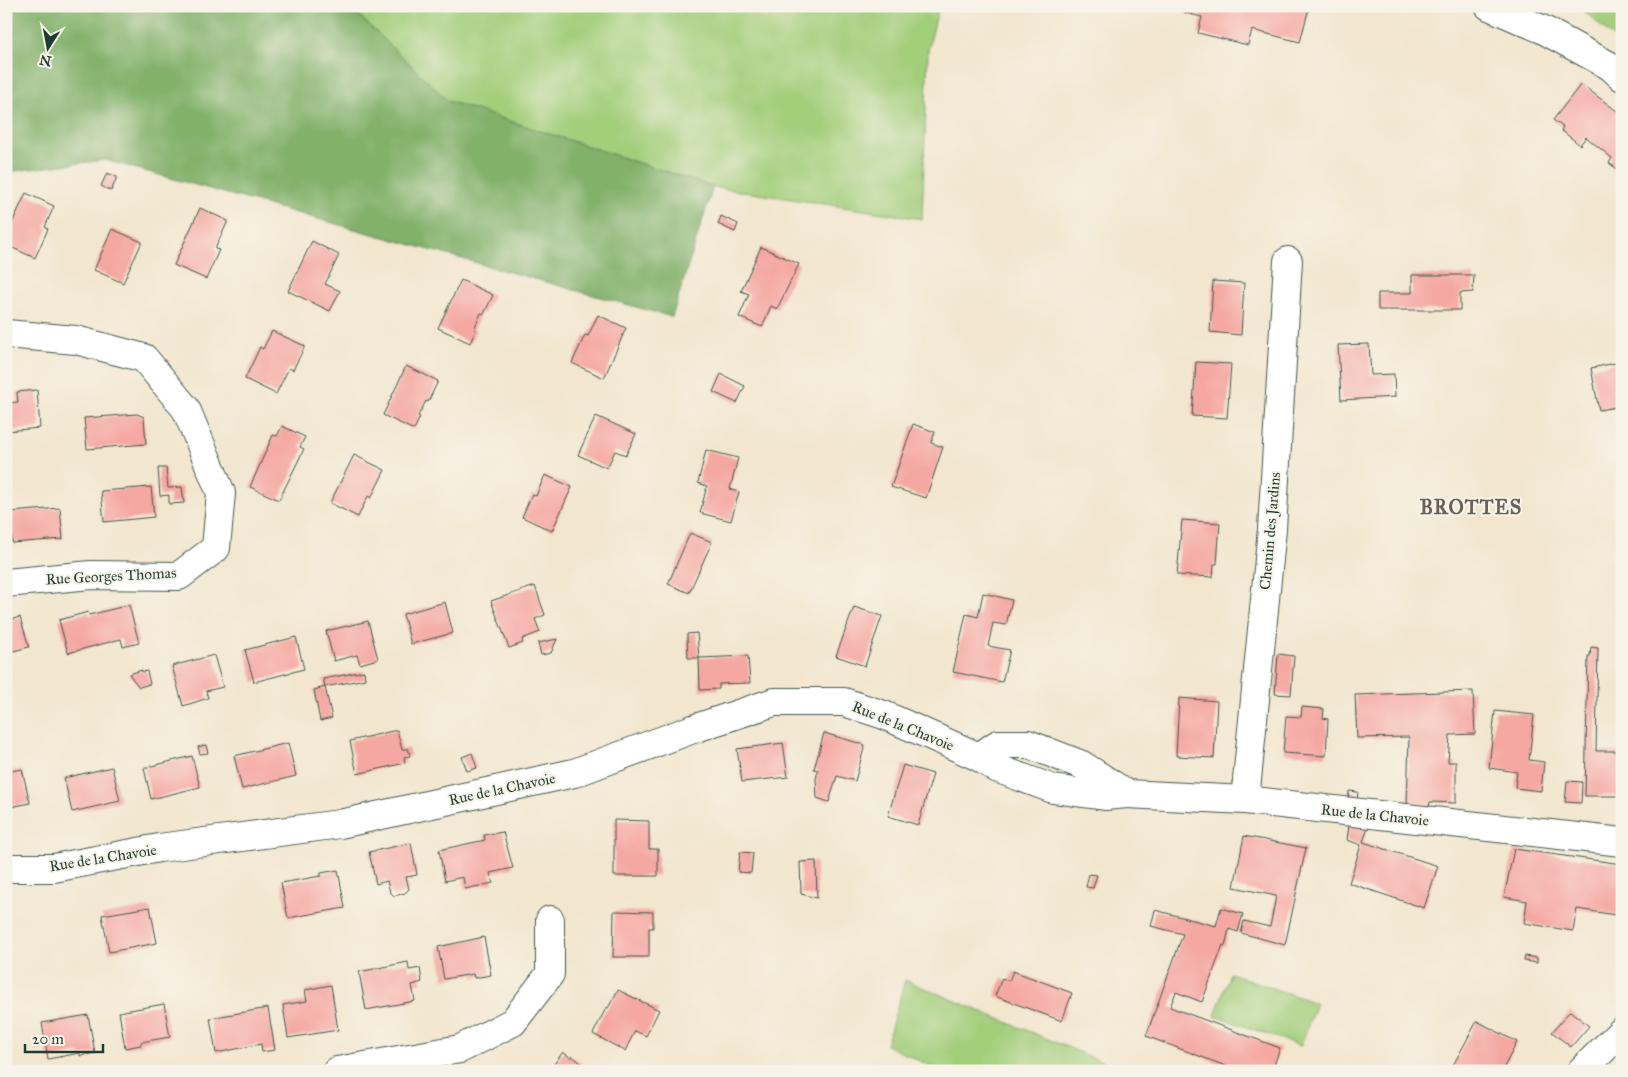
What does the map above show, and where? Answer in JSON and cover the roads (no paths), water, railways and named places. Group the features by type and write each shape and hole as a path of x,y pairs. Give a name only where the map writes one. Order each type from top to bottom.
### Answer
{"street":[{"path":"1489,6 1544,30 1610,66 1622,76"},
{"name":"Chemin des Jardins","path":"1245,800 1272,529 1288,261"},
{"name":"Rue Georges Thomas","path":"6,334 76,340 144,358 186,409 221,493 216,548 179,576 91,575 6,583"},
{"name":"Rue de la Chavoie","path":"6,868 54,868 159,848 340,824 574,773 693,729 774,702 844,702 884,715 979,758 998,744 1028,744 1082,765 1127,794 1245,800 1622,842"},
{"path":"337,1071 460,1049 513,1022 550,974 550,920"},
{"path":"1581,1071 1622,1031"}],"district":[{"name":"BROTTES","path":"1471,507"}]}
